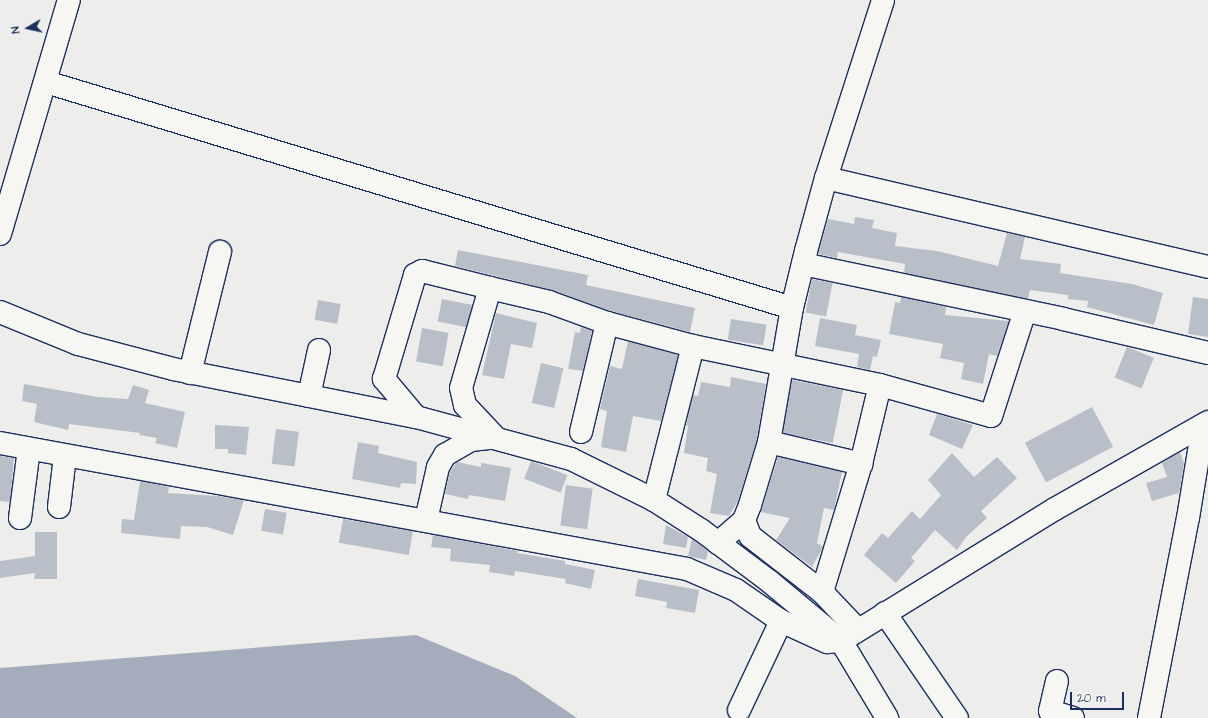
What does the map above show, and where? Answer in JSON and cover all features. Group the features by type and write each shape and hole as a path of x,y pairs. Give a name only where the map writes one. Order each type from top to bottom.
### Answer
{"street":[{"path":"0,234 46,82 68,0"},
{"path":"718,543 744,520 769,442 792,308 803,264 826,178 883,0"},
{"path":"46,82 792,308"},
{"path":"826,178 1208,267"},
{"path":"190,373 220,252"},
{"path":"803,264 1025,311 1208,353"},
{"path":"416,417 384,379 415,275 422,271 555,304 607,323 693,346 781,366 880,385 991,416 1025,311"},
{"path":"490,288 461,388 465,405 495,437"},
{"path":"0,312 78,344 190,373 416,417 495,437 572,459 654,500 849,635"},
{"path":"581,432 607,323"},
{"path":"654,500 693,346"},
{"path":"309,396 319,350"},
{"path":"822,592 861,464 880,385"},
{"path":"0,443 64,456 426,520 525,541 687,570 736,590 781,621 827,642 849,635 1055,509 1206,424"},
{"path":"1149,718 1206,424"},
{"path":"426,520 438,467 445,455 471,440 495,437"},
{"path":"769,442 861,464"},
{"path":"20,518 29,449"},
{"path":"59,507 64,456"},
{"path":"744,520 750,536 822,592 849,635 887,718"},
{"path":"885,614 958,718"},
{"path":"740,710 781,621"},
{"path":"1058,681 1050,711 1073,718"}],"water":[{"path":"416,635 515,676 577,718 0,718 0,668"}],"building":[{"path":"855,217 874,220 872,228 897,233 895,246 937,251 998,266 1007,233 1025,237 1020,259 1061,264 1060,273 1132,284 1163,293 1154,325 1087,307 1088,301 1068,299 1068,295 1030,290 1028,299 904,273 905,264 838,252 837,258 818,254 828,219 854,224"},
{"path":"458,250 588,275 586,285 695,308 690,332 611,311 552,290 455,266"},
{"path":"812,279 833,283 826,316 806,312"},
{"path":"901,297 946,307 945,315 1009,321 997,356 989,354 983,384 961,379 964,363 940,358 943,344 889,334 895,302 900,303"},
{"path":"1193,297 1208,299 1208,337 1188,334"},
{"path":"442,299 472,305 468,327 438,322"},
{"path":"318,300 341,304 337,324 315,320"},
{"path":"496,313 537,323 532,348 511,344 504,379 482,375"},
{"path":"820,318 857,325 855,335 881,340 877,357 873,356 870,370 857,367 859,354 815,346"},
{"path":"731,319 767,325 763,345 728,340"},
{"path":"581,327 592,331 583,371 568,369 575,332 580,333"},
{"path":"422,328 449,333 443,366 416,361"},
{"path":"628,341 678,355 661,421 633,416 626,452 601,447 607,411 600,409 610,366 622,369"},
{"path":"1127,347 1154,358 1142,388 1115,378"},
{"path":"541,363 563,368 554,408 532,403"},
{"path":"731,377 766,384 757,439 738,501 729,516 710,513 717,474 706,471 708,458 684,453 688,426 686,425 693,395 698,396 701,382 730,387"},
{"path":"792,380 843,390 833,443 782,433"},
{"path":"24,384 98,397 128,399 133,385 149,390 145,403 185,412 177,448 155,443 157,438 139,435 140,433 69,424 68,430 34,422 37,404 22,401"},
{"path":"1092,407 1113,447 1046,482 1025,443"},
{"path":"937,414 973,425 962,449 929,435"},
{"path":"215,425 249,427 246,455 228,453 228,449 215,449"},
{"path":"276,429 299,432 295,467 272,464"},
{"path":"358,442 379,446 378,453 417,462 416,484 401,483 400,488 352,479"},
{"path":"1180,452 1184,463 1179,493 1152,501 1146,483 1167,477 1162,463"},
{"path":"952,453 974,477 997,457 1017,478 981,511 987,518 967,536 957,550 935,530 911,558 915,561 896,583 864,555 882,533 888,538 912,511 920,519 941,495 928,480"},
{"path":"0,456 14,458 10,502 0,501"},
{"path":"778,457 842,472 834,510 824,508 817,543 823,547 812,567 776,540 790,518 761,512"},
{"path":"531,461 567,475 561,493 524,479"},
{"path":"457,462 481,467 481,463 511,468 505,501 469,495 468,499 445,494 450,472"},
{"path":"140,481 169,487 168,493 217,496 244,500 233,535 207,527 181,526 180,539 121,533 122,519 134,520"},
{"path":"566,485 593,489 587,529 560,526"},
{"path":"265,509 287,513 283,534 261,531"},
{"path":"343,519 413,531 409,555 339,543"},
{"path":"666,525 688,537 686,548 663,544"},
{"path":"35,532 57,532 57,579 34,579 35,573 0,578 0,561 35,556"},
{"path":"433,535 518,551 517,553 565,561 565,564 595,570 591,589 565,583 566,579 515,571 514,576 489,572 490,565 450,561 451,549 431,547"},
{"path":"692,539 708,551 706,560 688,556"},
{"path":"638,579 699,590 695,613 666,608 667,602 635,596"}]}
